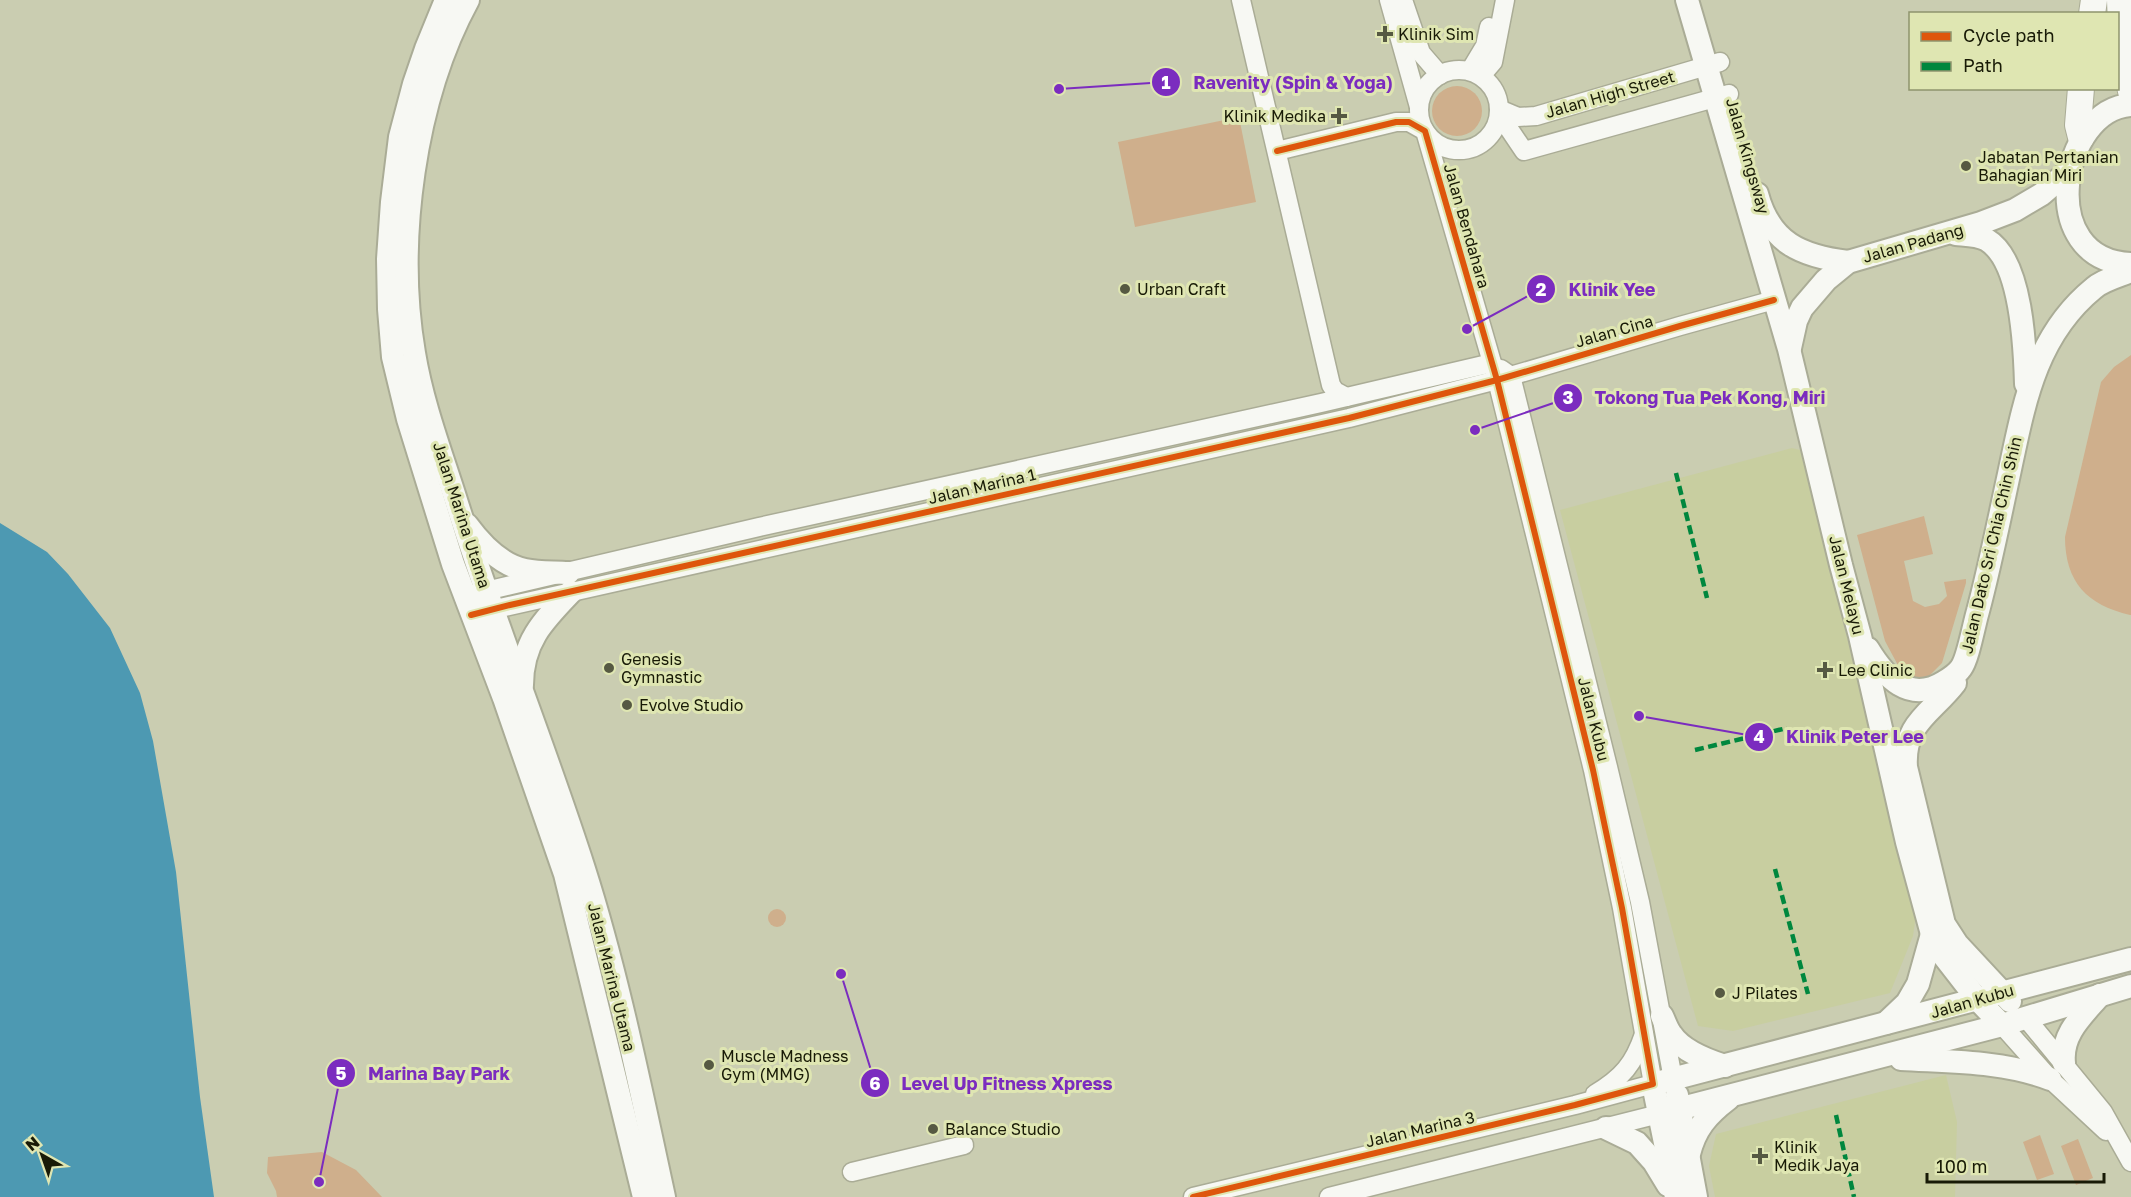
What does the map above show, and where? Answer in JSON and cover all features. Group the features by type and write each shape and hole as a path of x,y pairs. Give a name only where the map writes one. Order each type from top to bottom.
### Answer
{"highway":[{"path":"2120,0 2122,48 2131,91"},
{"path":"2081,90 2078,125 2081,137"}],"main road":[{"name":"Jalan Marina Utama","path":"446,0 417,75 400,137 388,260 393,357 403,400 441,526 522,691 584,870 616,981 664,1197"},
{"name":"Jalan Marina Utama","path":"468,0 443,56 418,142 407,260 414,353 428,412 462,520 479,602 504,698 565,874 644,1197"},
{"name":"Jalan Kingsway","path":"1688,0 1713,64 1774,300"},
{"name":"Jalan Kingsway","path":"1702,0 1713,64"},
{"name":"Jalan Kingsway","path":"1722,96 1762,214 1770,225 1780,238 1802,252 1825,259 1848,262"},
{"path":"2131,105 2117,107 2107,112 2081,137 2071,169 2067,207 2071,224 2081,241 2095,254 2122,264 2131,264"},
{"name":"Jalan Padang","path":"1789,349 1802,308 1826,280 1848,262 1982,223 2015,210 2042,194 2071,169"},
{"name":"Jalan Dato Sri Chia Chin Shin","path":"1948,233 1975,236 1987,240 1998,250 2004,261 2016,290 2020,309 2024,338 2026,395"},
{"name":"Jalan Dato Sri Chia Chin Shin","path":"1860,636 1890,679 1905,688 1922,691 1938,686 1962,668 1982,595 2026,395 2043,354 2068,313 2095,286 2131,272"},
{"path":"2068,313 2111,290 2131,284"},
{"name":"Jalan Melayu","path":"1774,300 1789,349 1860,636 1907,842 1932,934 1943,955 1978,1000 2002,1025"},
{"path":"462,520 480,542 507,563 570,583 533,635 522,668 522,691"},
{"path":"1962,668 1947,694 1925,712 1909,734 1905,750 1906,767 1944,924 1957,944 2026,1018"},
{"path":"1883,1026 1907,1003 1918,984 1932,934"},
{"name":"Jalan Kubu","path":"1675,1197 1669,1111 1663,1082 2131,959"},
{"name":"Jalan Kubu","path":"1669,1111 2002,1025 2131,986"},
{"path":"1883,1057 2030,1071 2057,1071 2067,1035 2100,995"},
{"path":"1662,1016 1671,1035 1684,1047 1725,1066"},
{"path":"1689,1156 1700,1124 1712,1111 1734,1095"},
{"name":"Jalan Kubu","path":"1669,1111 1689,1156 1696,1197"},
{"path":"1605,1128 1637,1143 1647,1153 1675,1197"}],"street":[{"path":"1241,0 1331,385 1335,391 1346,397"},
{"path":"1389,0 1425,131"},
{"path":"1403,0 1421,53 1440,75"},
{"path":"1475,74 1485,46 1495,0"},
{"path":"1475,74 1493,62 1505,0"},
{"name":"Jalan High Street","path":"1499,112 1518,117 1536,116 1713,64"},
{"path":"1277,151 1396,122 1409,122 1425,131 1434,141 1443,146 1452,149 1472,148 1488,137 1494,129 1499,112 1494,90 1475,74 1460,70 1440,75 1429,84 1422,95 1419,107"},
{"name":"Jalan High Street","path":"1499,112 1524,151 1722,96"},
{"name":"Jalan Bendahara","path":"1425,131 1500,373"},
{"name":"Jalan Cina","path":"1500,373 1774,300"},
{"name":"Jalan Marina 1","path":"479,602 1350,418 1500,373"},
{"name":"Jalan Marina 1","path":"570,583 759,527 1346,397 1500,373"},
{"name":"Jalan Kubu","path":"1500,373 1608,767 1640,902 1662,1016 1663,1082"},
{"name":"Jalan Kubu","path":"1500,373 1593,770 1622,908 1644,1034 1663,1082"},
{"path":"2026,1018 2057,1071"},
{"path":"2002,1025 2057,1071 2119,1142 2131,1162"},
{"path":"1575,1105 1605,1088 1629,1067 1637,1055 1644,1034"},
{"name":"Jalan Marina 3","path":"1193,1197 1663,1082"},
{"path":"1329,1197 1669,1111"},
{"path":"852,1172 964,1145"}],"shaded area":[{"path":"1457,86 1475,93 1482,111 1475,129 1457,136 1439,129 1432,111 1439,93"},
{"path":"1239,117 1256,202 1135,227 1118,142"},
{"path":"2131,355 2130,615 2102,605 2081,589 2069,567 2065,537 2101,382 2114,367"},
{"path":"1792,448 1800,450 1916,914 1913,936 1890,993 1733,1031 1698,1026 1560,510"},
{"path":"1924,516 1933,554 1904,561 1913,601 1925,607 1939,604 1947,596 1944,582 1966,579 1966,583 1942,663 1928,677 1920,680 1911,678 1901,671 1885,641 1857,535"},
{"path":"777,909 783,912 786,918 783,924 777,927 771,924 768,918 771,912"},
{"path":"1946,1075 1957,1122 1955,1197 1715,1197 1709,1166 1716,1134"},
{"path":"2040,1135 2054,1174 2037,1180 2023,1142"},
{"path":"2078,1139 2093,1178 2076,1185 2061,1146"},
{"path":"322,1152 356,1170 382,1197 277,1197 267,1173 268,1157"}],"water":[{"path":"0,523 47,552 68,574 110,628 140,693 153,741 176,872 200,1097 214,1197 0,1197"}],"marked path":[{"path":"1676,473 1707,598"},
{"path":"1695,750 1787,728"},
{"path":"1775,869 1808,994"},
{"path":"1836,1115 1854,1197"}],"cycle path":[{"path":"1193,1197 1653,1084 1622,908 1593,770 1497,380 1425,131 1409,122 1396,122 1277,151"},
{"path":"471,615 1349,418 1497,380 1774,300"}],"place":[{"name":"Klinik Sim","path":"1385,34"},
{"name":"Ravenity (Spin & Yoga)","path":"1059,89"},
{"name":"Klinik Medika","path":"1339,116"},
{"name":"Jabatan Pertanian Bahagian Miri","path":"1966,166"},
{"name":"Urban Craft","path":"1125,289"},
{"name":"Klinik Yee","path":"1467,329"},
{"name":"Tokong Tua Pek Kong, Miri","path":"1475,430"},
{"name":"Genesis Gymnastic","path":"609,668"},
{"name":"Lee Clinic","path":"1825,670"},
{"name":"Evolve Studio","path":"627,705"},
{"name":"Klinik Peter Lee","path":"1639,716"},
{"name":"Level Up Fitness Xpress","path":"841,974"},
{"name":"J Pilates","path":"1720,993"},
{"name":"Muscle Madness Gym (MMG)","path":"709,1065"},
{"name":"Balance Studio","path":"933,1129"},
{"name":"Klinik Medik Jaya","path":"1760,1156"},
{"name":"Marina Bay Park","path":"319,1182"}]}
